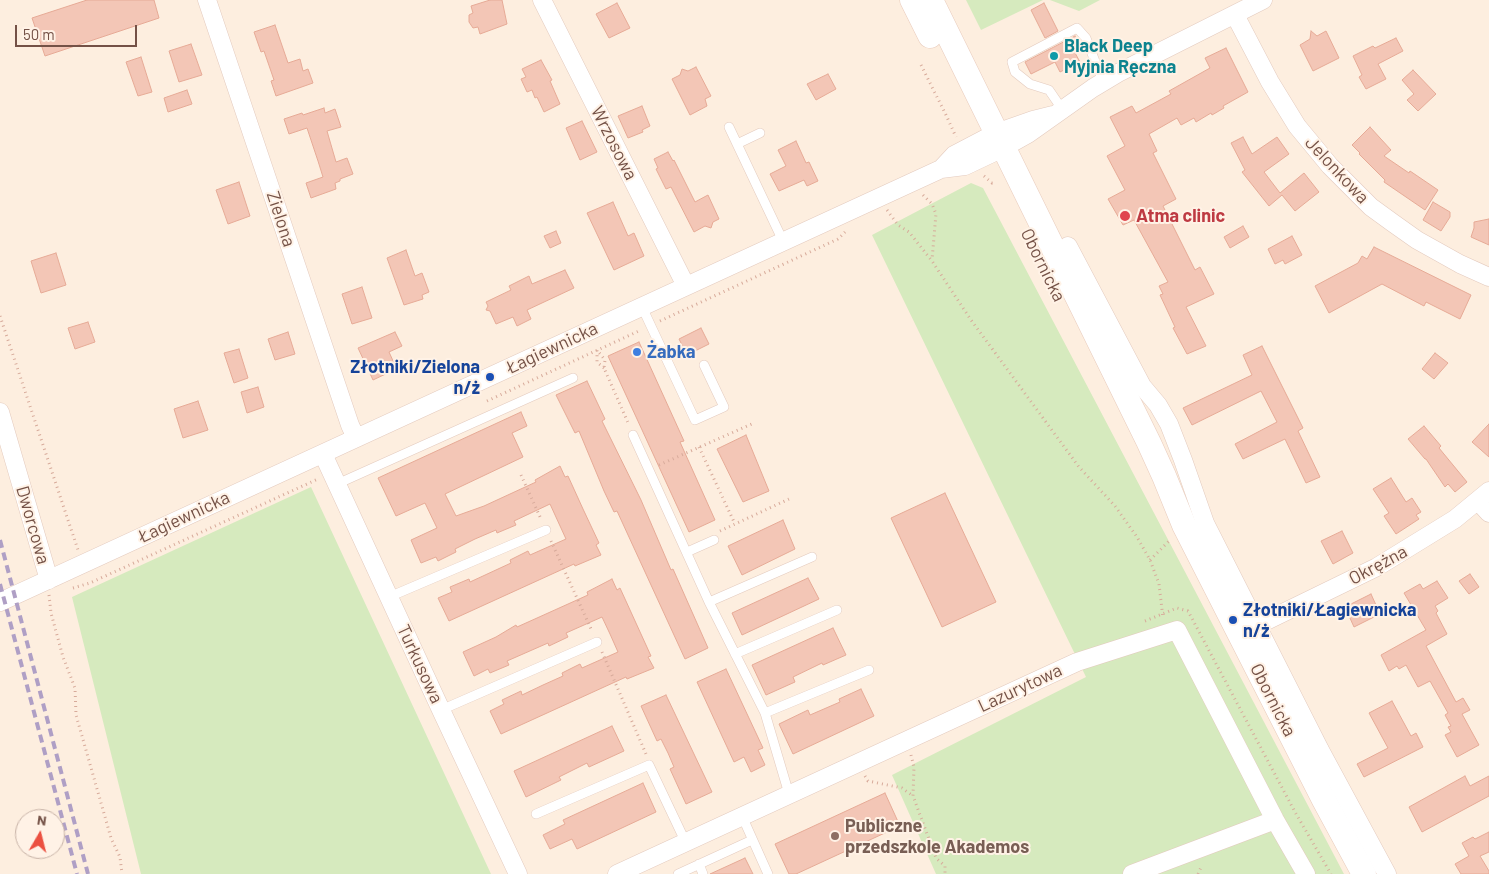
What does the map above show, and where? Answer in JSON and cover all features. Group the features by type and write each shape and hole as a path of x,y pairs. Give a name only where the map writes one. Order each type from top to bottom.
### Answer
{"main road":[{"name":"Obornicka","path":"912,0 993,144"},
{"name":"Obornicka","path":"931,0 993,144 1122,421 1364,874"}],"street":[{"name":"Zielona","path":"208,0 350,425 356,438"},
{"name":"Wrzosowa","path":"542,0 686,286"},
{"name":"Łagiewnicka","path":"0,602 49,587 82,564 941,169 960,168 993,144 1028,134 1103,82 1263,0"},
{"name":"Jelonkowa","path":"1235,15 1270,82 1297,126 1330,166 1371,207 1393,223 1460,264 1489,277"},
{"path":"1068,246 1142,386 1158,405 1169,424 1205,523 1329,766 1387,874"},
{"name":"Dworcowa","path":"0,412 49,587"},
{"name":"Turkusowa","path":"323,454 331,480 389,597 518,874"},
{"name":"Okrężna","path":"1258,625 1377,567 1485,502"},
{"path":"1163,634 1176,630 1275,820 1306,874"},
{"name":"Lazurytowa","path":"617,874 1077,662 1163,634"},
{"path":"1132,874 1275,820"}],"lane":[{"path":"1058,112 1049,90 1030,84 1015,72 1012,62 1077,28 1086,38 1103,82"},
{"path":"729,127 783,241"},
{"path":"737,144 760,133"},
{"path":"642,306 694,420 724,407 704,365"},
{"path":"331,480 573,378"},
{"path":"633,434 709,602 764,713 789,794"},
{"path":"389,597 546,530"},
{"path":"687,552 714,540"},
{"path":"709,602 812,557"},
{"path":"735,654 837,610"},
{"path":"441,710 597,642"},
{"path":"764,713 869,670"},
{"path":"536,814 649,765 686,842"},
{"path":"742,816 768,874"},
{"path":"678,874 752,840"},
{"path":"699,864 704,874"}],"path":[{"path":"921,66 956,139"},
{"path":"923,195 932,204 936,214 932,261"},
{"path":"878,198 898,225 909,232 932,261 976,328 1079,467 1115,506 1137,537 1150,560 1159,584 1163,614 1163,634"},
{"path":"486,402 838,239 847,231"},
{"path":"0,316 82,564 90,583"},
{"path":"597,350 605,360 604,368"},
{"path":"597,350 597,362 604,368 633,434"},
{"path":"649,469 754,423"},
{"path":"699,447 735,524"},
{"path":"521,475 645,750 649,765"},
{"path":"84,586 331,480"},
{"path":"714,540 715,533 788,499"},
{"path":"1150,560 1179,530"},
{"path":"49,587 51,613 75,688 76,715 111,838 120,856 122,874"},
{"path":"906,740 914,767 913,796 936,858 945,866 945,874"},
{"path":"857,763 868,781 902,788 913,796"}],"green space":[{"path":"966,0 1043,0 981,30"},
{"path":"1050,0 1100,0 1079,11"},
{"path":"971,183 983,188 1344,874 936,874 892,775 1086,677 872,235"},
{"path":"311,487 491,874 141,874 72,597"}],"building":[{"path":"87,0 154,0 159,18 45,56 32,18"},
{"path":"490,0 502,0 507,24 480,34 478,27 473,28 469,22 469,15 473,13 471,6"},
{"path":"617,3 630,28 609,38 596,14"},
{"path":"1044,3 1058,31 1045,38 1031,10"},
{"path":"275,25 288,63 300,59 303,71 308,69 313,83 276,96 271,81 274,80 264,51 261,52 254,32"},
{"path":"1311,31 1317,36 1326,31 1339,58 1313,71 1300,45 1310,39"},
{"name":"Black Deep Myjnia Ręczna","path":"1075,36 1081,48 1074,51 1080,62 1060,72 1055,62 1031,74 1025,62"},
{"path":"1396,38 1403,51 1378,64 1386,79 1366,89 1359,77 1362,75 1353,56 1373,46 1375,48"},
{"path":"191,44 202,75 179,82 169,51"},
{"path":"1226,48 1248,92 1223,106 1224,108 1212,115 1211,113 1196,122 1194,118 1181,125 1177,118 1149,134 1157,151 1153,153 1176,199 1163,206 1195,270 1200,267 1214,294 1186,307 1206,346 1187,354 1173,328 1175,327 1160,295 1163,294 1159,286 1168,282 1134,220 1123,225 1108,199 1125,190 1107,156 1125,146 1110,117 1132,106 1136,113 1171,94 1169,91 1210,68 1205,58"},
{"path":"141,57 152,92 138,96 126,62"},
{"path":"541,60 552,80 550,81 560,104 544,112 537,97 535,98 532,90 527,92 521,79 526,77 522,69"},
{"path":"696,67 711,96 705,99 707,106 690,115 672,79 680,75 682,69 688,71"},
{"path":"1413,70 1436,94 1418,111 1407,100 1414,94 1402,80"},
{"path":"828,74 836,89 816,100 807,84"},
{"path":"187,90 192,104 168,112 164,98"},
{"path":"642,106 650,126 642,130 643,132 628,138 618,116"},
{"path":"324,108 325,113 335,109 341,127 327,131 336,162 347,158 353,174 335,183 336,189 311,198 306,183 323,177 307,128 289,134 284,119"},
{"path":"582,121 597,152 580,160 566,128"},
{"path":"1370,127 1391,150 1384,156 1438,190 1425,210 1384,182 1385,180 1352,145"},
{"path":"1243,137 1252,154 1277,137 1289,154 1264,172 1280,193 1304,173 1319,192 1295,211 1282,195 1269,206 1242,172 1245,170 1231,143"},
{"path":"796,141 806,163 809,162 818,181 807,186 804,180 779,191 770,174 786,166 778,150"},
{"path":"668,152 695,202 708,195 719,219 713,222 711,228 705,226 694,232 671,187 666,189 656,169 658,168 654,159"},
{"path":"239,182 250,216 228,224 216,190"},
{"path":"613,202 628,236 634,233 644,256 614,270 587,213"},
{"path":"1433,202 1450,212 1450,217 1441,231 1423,220"},
{"path":"1489,219 1489,245 1471,237 1474,222"},
{"path":"1243,226 1249,237 1230,248 1224,237"},
{"path":"556,231 561,243 550,248 544,236"},
{"path":"1292,236 1302,255 1285,264 1283,260 1275,264 1268,249"},
{"path":"1374,247 1471,295 1460,319 1426,302 1424,306 1382,284 1329,313 1315,286 1358,263 1362,256 1367,259"},
{"path":"406,250 415,276 422,273 429,292 422,295 423,299 404,305 387,258"},
{"path":"56,253 66,285 41,293 31,261"},
{"path":"565,270 574,288 527,310 531,319 517,326 513,317 496,324 490,311 486,310 488,306 486,302 511,290 509,286 529,276 532,284"},
{"path":"362,287 372,318 352,324 342,294"},
{"path":"88,322 95,342 75,349 68,328"},
{"path":"701,328 709,344 687,355 679,339"},
{"path":"288,332 295,354 275,360 268,339"},
{"path":"395,332 402,346 389,352 394,363 389,365 392,371 373,380 358,348"},
{"path":"639,342 684,441 680,442 715,520 689,532 608,356"},
{"path":"1262,346 1303,428 1298,431 1320,477 1306,483 1285,439 1243,459 1235,444 1277,422 1261,391 1192,425 1183,408 1252,375 1243,355"},
{"path":"239,349 248,378 234,383 224,353"},
{"path":"1435,353 1448,363 1434,379 1422,369"},
{"path":"587,381 605,419 602,421 641,500 671,570 673,569 708,648 685,659 617,511 614,512 604,491 579,431 575,433 556,395"},
{"path":"258,387 264,407 247,413 241,392"},
{"path":"198,401 208,430 183,438 174,409"},
{"path":"521,412 527,426 512,433 523,457 445,494 456,516 484,506 536,482 535,480 560,466 565,477 568,476 599,543 596,545 601,555 575,566 574,564 449,621 438,598 452,592 450,587 469,579 470,582 511,563 510,560 528,551 530,555 566,539 550,504 514,521 516,525 497,533 496,530 475,539 455,549 456,552 438,561 436,557 421,563 411,540 437,528 425,503 396,516 378,478"},
{"path":"1489,424 1489,457 1472,442"},
{"path":"1424,426 1441,446 1439,448 1467,482 1455,492 1448,484 1445,487 1426,459 1408,439"},
{"path":"746,435 769,491 743,502 717,449"},
{"path":"1391,478 1406,502 1412,498 1421,512 1416,515 1419,519 1396,534 1384,516 1389,513 1373,489"},
{"path":"945,493 996,602 942,627 891,518"},
{"path":"783,520 795,549 742,575 728,546"},
{"path":"1342,531 1353,553 1333,564 1321,541"},
{"path":"1470,574 1479,587 1469,594 1459,581"},
{"path":"808,578 819,599 742,635 732,613"},
{"path":"612,579 617,590 620,588 651,656 648,657 654,668 627,679 626,677 501,734 490,711 504,704 502,700 521,691 522,695 563,676 562,673 580,664 582,668 618,652 610,634 602,617 566,633 568,637 549,646 548,643 507,661 509,665 490,673 488,669 474,676 463,652 496,637 516,625 517,627 588,595 587,592"},
{"path":"1437,581 1448,598 1435,606 1438,611 1436,613 1447,634 1426,646 1456,702 1463,698 1470,710 1462,714 1479,745 1457,757 1445,735 1451,732 1448,727 1451,726 1445,715 1448,713 1430,681 1418,687 1406,665 1399,669 1397,666 1389,671 1381,655 1426,630 1404,593 1420,584 1423,589"},
{"path":"1371,594 1380,614 1354,627 1345,607"},
{"path":"833,628 846,655 823,665 822,663 793,677 795,682 766,695 752,665"},
{"path":"726,669 763,748 758,750 765,765 751,772 744,757 734,762 697,682"},
{"path":"861,689 874,716 793,754 779,724 808,710 810,715 840,702 839,699"},
{"path":"666,695 712,792 686,804 670,769 674,767 668,753 661,739 657,741 641,706"},
{"path":"1392,701 1411,736 1416,733 1423,747 1364,777 1357,764 1388,748 1369,713"},
{"path":"612,726 624,751 589,767 587,763 559,777 561,780 526,797 514,771"},
{"path":"1465,776 1470,786 1489,776 1489,796 1422,832 1409,807"},
{"path":"643,783 656,812 577,849 572,839 550,849 543,835 565,824 563,820"},
{"name":"Publiczne przedszkole Akademos","path":"885,793 900,826 796,874 789,874 775,844"},
{"path":"1489,832 1489,852 1480,856 1489,874 1461,874 1455,864 1469,856 1462,843"},
{"path":"745,858 753,874 710,874"}],"railway":[{"path":"0,540 88,874"},
{"path":"0,584 77,874"}],"place":[{"name":"Black Deep Myjnia Ręczna","path":"1054,56"},
{"name":"Atma clinic","path":"1125,216"},
{"name":"Żabka","path":"637,352"},
{"name":"Złotniki/Zielona n/ż","path":"490,377"},
{"name":"Złotniki/Łagiewnicka n/ż","path":"1233,620"},
{"name":"Publiczne przedszkole Akademos","path":"835,836"}]}
